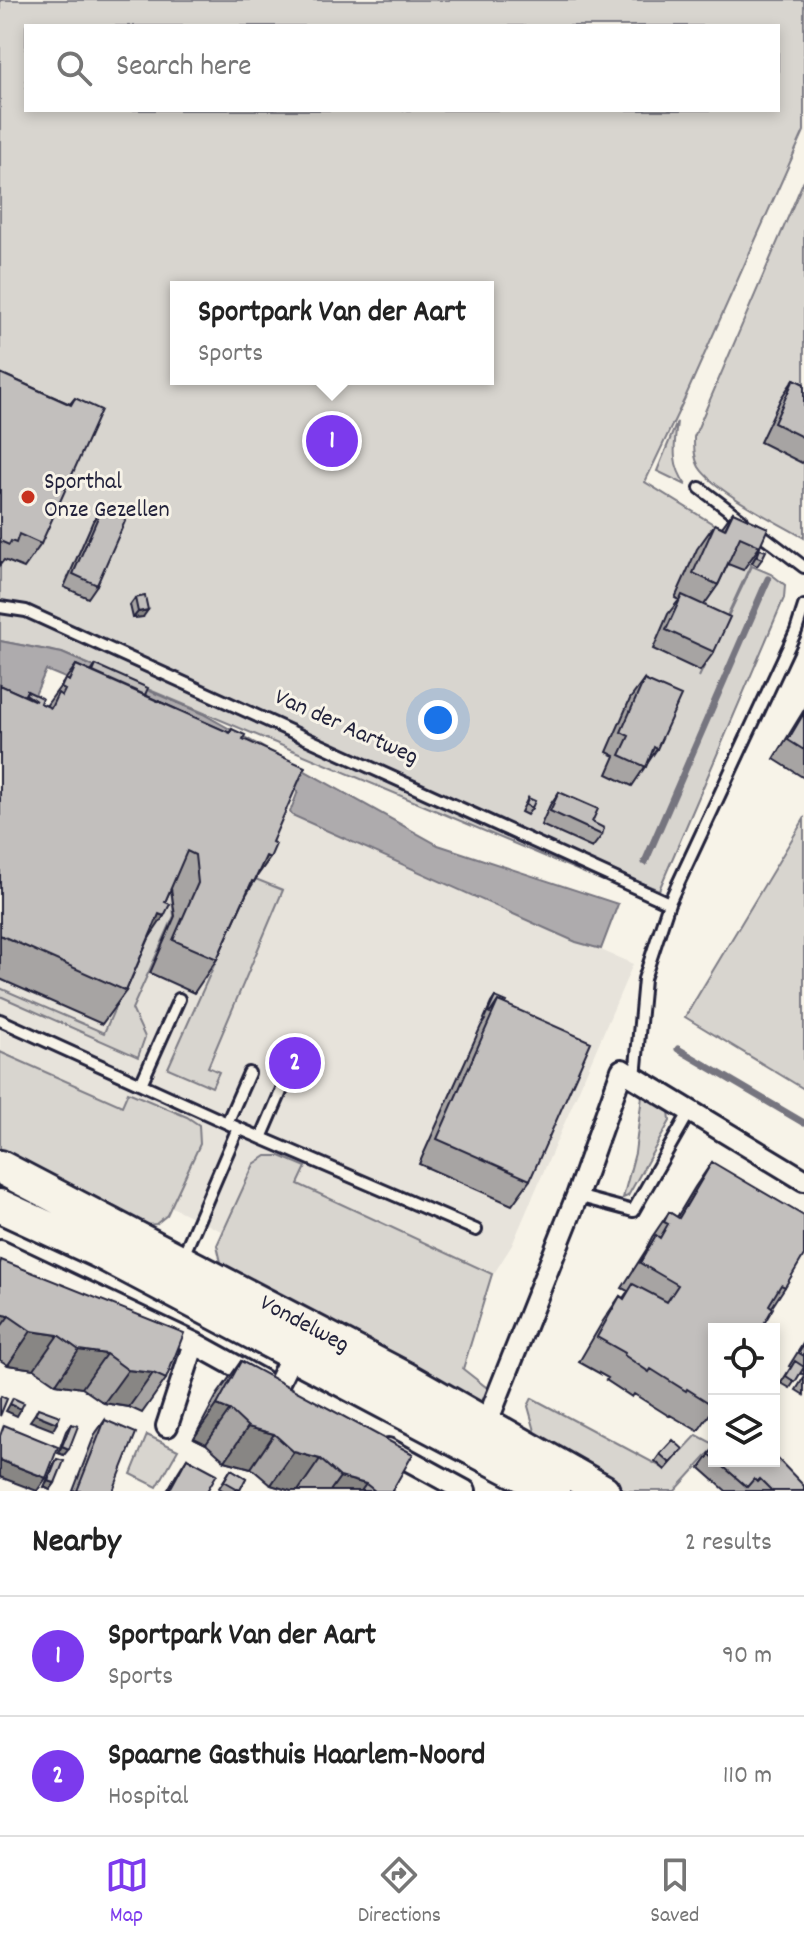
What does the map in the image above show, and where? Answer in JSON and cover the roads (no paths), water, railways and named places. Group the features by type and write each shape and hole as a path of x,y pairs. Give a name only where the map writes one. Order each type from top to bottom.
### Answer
{"main road":[{"name":"Vondelweg","path":"0,1167 176,1274 293,1353 603,1491"},
{"name":"Vondelweg","path":"0,1206 100,1252 176,1274 481,1437 553,1491"}],"street":[{"path":"481,1437 577,1196 622,1070 804,1180"},
{"path":"0,1251 194,1343 283,1391 293,1353"},
{"path":"167,1426 194,1343"},
{"path":"371,1439 465,1491"}],"lane":[{"path":"700,488 804,567"},
{"path":"635,1078 644,979 669,903 796,631 804,606"},
{"name":"Van der Aartweg","path":"0,607 26,611 669,903"},
{"path":"141,1084 179,999"},
{"path":"0,1020 238,1128 476,1230"},
{"path":"227,1123 249,1073"},
{"path":"261,1138 283,1087"},
{"path":"577,1196 633,1211 690,1111"},
{"path":"176,1274 238,1128"}],"waterway":[{"path":"645,862 768,579"},
{"path":"678,1049 804,1123"}],"place":[{"name":"Sportpark Van der Aart","path":"332,441"},
{"name":"Sporthal Onze Gezellen","path":"28,497"},
{"name":"Spaarne Gasthuis Haarlem-Noord","path":"295,1063"}]}
